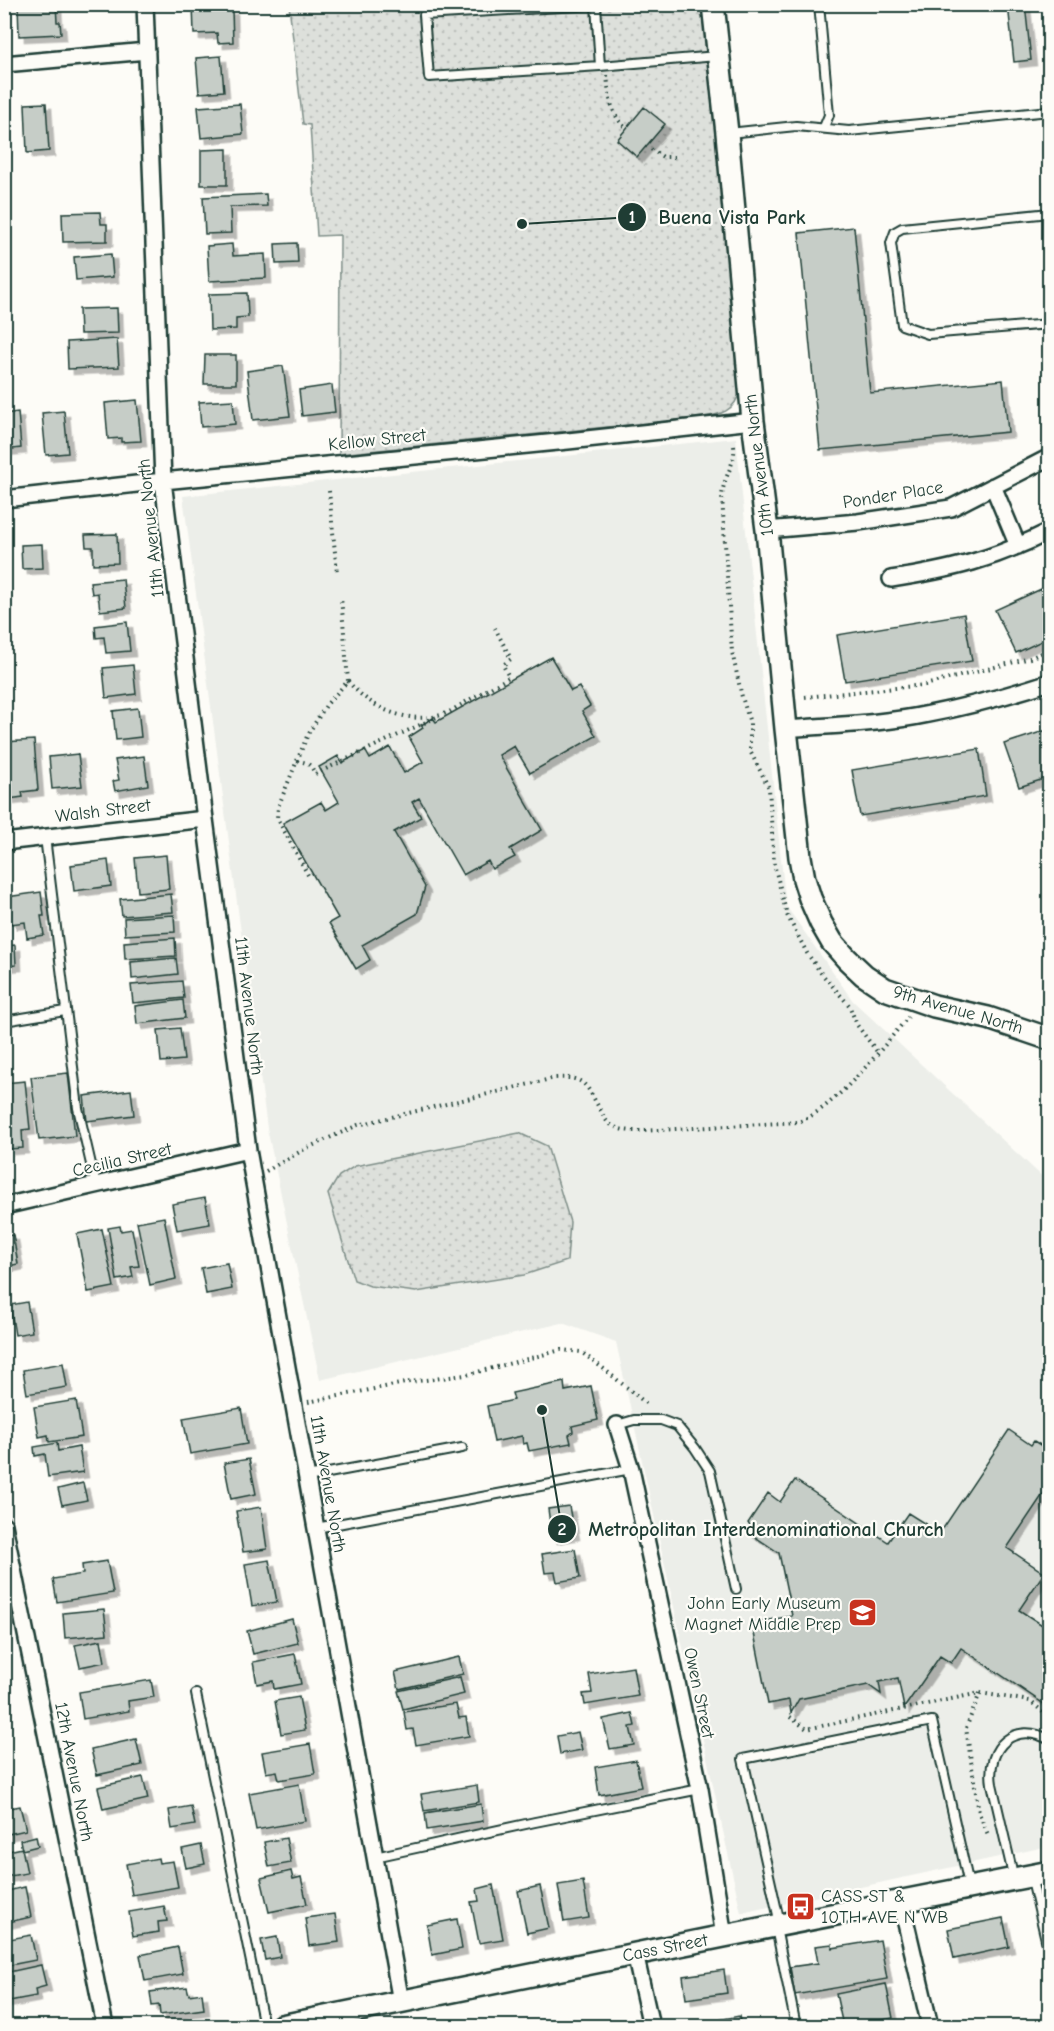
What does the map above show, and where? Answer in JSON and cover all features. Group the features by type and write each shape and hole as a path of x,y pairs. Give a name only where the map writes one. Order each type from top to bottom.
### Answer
{"street":[{"name":"11th Avenue North","path":"145,4 163,481 205,819 248,1150 401,2002"},
{"name":"10th Avenue North","path":"713,4 753,421 767,530 786,729 804,879 821,923"},
{"path":"4,64 147,51"},
{"name":"Kellow Street","path":"4,499 753,421"},
{"name":"Ponder Place","path":"767,530 858,522 951,508 1050,457"},
{"path":"993,486 1018,546"},
{"path":"891,579 934,573 974,563 1050,531"},
{"path":"786,729 890,721 928,715 1050,682"},
{"name":"Walsh Street","path":"4,842 205,819"},
{"name":"9th Avenue North","path":"821,923 832,942 847,959 864,975 885,989 920,1002 988,1018 1050,1039"},
{"name":"Cecilia Street","path":"4,1206 248,1150"},
{"name":"Owen Street","path":"617,1425 631,1468 700,1789 724,1936"},
{"name":"12th Avenue North","path":"4,1525 105,2026"},
{"name":"Cass Street","path":"281,2026 1032,1876"},
{"path":"902,1902 930,2026"},
{"path":"635,1954 651,2026"}],"lane":[{"path":"819,4 829,115 824,127"},
{"path":"1047,4 1050,26"},
{"path":"603,66 596,5 424,15 429,77 603,66 719,56"},
{"path":"727,133 796,126 849,131 1050,111"},
{"path":"1050,213 902,228 896,232 891,243 902,325 928,334 1050,324"},
{"path":"45,837 78,1108 96,1186"},
{"path":"4,1021 65,1011"},
{"path":"617,1425 634,1420 661,1420 676,1426 695,1448 710,1471 736,1589"},
{"path":"307,1477 462,1448"},
{"path":"316,1528 631,1468"},
{"path":"196,1694 264,2026"},
{"path":"796,2026 778,1926 743,1759 932,1721 970,1888"},
{"path":"1050,1740 1036,1733 1020,1734 1006,1739 996,1750 990,1772 992,1784 1032,1876 1050,1957"},
{"path":"375,1857 700,1789"}],"path":[{"path":"603,66 614,115 627,129"},
{"path":"646,146 663,157 675,157"},
{"path":"329,491 338,573"},
{"path":"341,597 348,681 356,692 369,703 389,712 416,718 443,714"},
{"path":"297,761 311,766 315,774 443,714 509,677 503,665 511,659 495,628"},
{"path":"805,697 925,685 1030,658 1050,649"},
{"path":"308,875 277,818 278,807 308,734 327,704 348,681"},
{"path":"253,1178 305,1149 358,1125 555,1078 575,1078 583,1083 607,1122 626,1131 798,1122 816,1112 849,1083 875,1057 920,1002"},
{"path":"307,1402 410,1382 466,1375 561,1350 581,1353 648,1405"}],"shaded area":[{"path":"289,5 705,5 741,388 735,403 724,412 696,418 339,454 340,235 317,236 310,125 303,124"},
{"path":"736,438 786,906 853,1001 1049,1183 1049,1846 741,1913 616,1342 562,1323 320,1380 267,1128 183,496"},
{"path":"519,1133 547,1146 570,1222 567,1261 524,1275 416,1292 370,1286 354,1280 328,1194 339,1176 355,1166"}],"building":[{"path":"18,4 56,4 57,22 60,22 61,34 19,36"},
{"path":"193,4 218,4 218,10 232,9 233,42 218,43 217,33 194,34"},
{"path":"1008,4 1025,4 1031,60 1014,62"},
{"path":"221,56 224,91 199,93 196,58"},
{"path":"46,103 49,151 27,153 25,104"},
{"path":"240,104 243,134 201,138 198,107"},
{"path":"644,107 665,124 637,157 617,140"},
{"path":"227,149 227,185 201,185 201,150"},
{"path":"266,194 267,206 230,207 231,233 205,234 203,197"},
{"path":"100,212 101,224 107,224 107,241 63,242 62,213"},
{"path":"854,227 870,393 1003,380 1008,432 820,450 799,233"},
{"path":"297,243 298,263 276,264 275,244"},
{"path":"232,244 233,256 265,254 266,278 209,281 207,246"},
{"path":"111,254 113,277 76,280 74,257"},
{"path":"247,293 248,317 236,318 236,329 210,330 209,294"},
{"path":"117,308 118,333 80,334 79,309"},
{"path":"117,339 119,367 68,369 67,342"},
{"path":"205,355 236,355 236,384 204,384"},
{"path":"283,366 290,416 253,420 247,371"},
{"path":"332,385 335,412 302,416 299,390"},
{"path":"137,400 141,441 121,442 121,438 108,439 105,403"},
{"path":"233,400 235,424 201,427 199,402"},
{"path":"64,411 68,453 46,455 42,413"},
{"path":"18,412 21,448 4,450 4,414"},
{"path":"117,534 118,563 93,564 93,547 86,547 85,535"},
{"path":"42,544 43,568 22,569 21,545"},
{"path":"123,579 126,608 100,611 98,593 92,594 90,582"},
{"path":"1050,585 1050,637 1016,653 995,610"},
{"path":"964,614 972,661 845,681 837,635"},
{"path":"127,622 130,651 106,653 104,637 96,638 95,626"},
{"path":"551,657 571,691 579,687 590,706 582,711 596,736 530,773 514,746 499,755 542,830 510,849 515,857 492,869 488,861 463,875 419,798 412,802 421,817 394,832 425,887 417,914 362,945 370,960 356,969 329,923 338,918 283,823 321,802 326,810 339,802 319,767 338,756 342,763 365,750 370,759 390,747 404,773 423,762 409,737 423,728 421,725 433,718 436,722"},
{"path":"133,665 136,694 106,698 103,668"},
{"path":"138,708 141,737 116,740 113,711"},
{"path":"1050,729 1050,777 1019,787 1004,744"},
{"path":"34,740 38,790 22,792 23,797 9,799 5,742"},
{"path":"979,749 986,796 860,816 852,770"},
{"path":"78,754 82,786 52,789 49,757"},
{"path":"144,756 148,785 115,791 113,781 119,780 115,760"},
{"path":"166,855 169,889 138,892 135,858"},
{"path":"108,860 111,886 74,891 71,865"},
{"path":"41,892 44,935 27,938 25,922 11,924 7,897"},
{"path":"171,894 173,912 122,916 120,899"},
{"path":"174,915 175,932 125,935 124,918"},
{"path":"175,938 176,956 125,959 124,942"},
{"path":"15,945 16,965 4,966 4,946"},
{"path":"176,958 178,974 132,979 131,962"},
{"path":"182,981 184,998 133,1003 131,985"},
{"path":"183,1000 185,1018 137,1024 135,1006"},
{"path":"180,1028 184,1060 161,1062 158,1030"},
{"path":"68,1073 75,1136 39,1140 31,1077"},
{"path":"25,1081 30,1129 22,1130 23,1148 8,1149 6,1132 4,1132 4,1083"},
{"path":"131,1090 134,1115 87,1121 84,1096"},
{"path":"205,1198 210,1224 177,1230 172,1204"},
{"path":"164,1217 176,1279 150,1285 137,1222"},
{"path":"120,1226 121,1231 132,1229 139,1266 131,1267 133,1277 117,1280 108,1228"},
{"path":"102,1229 114,1287 88,1292 77,1234"},
{"path":"13,1235 18,1264 4,1267 4,1236"},
{"path":"227,1263 232,1289 206,1294 201,1268"},
{"path":"27,1302 32,1332 15,1335 10,1305"},
{"path":"63,1363 67,1387 27,1394 23,1370"},
{"path":"564,1382 565,1391 591,1386 598,1420 572,1426 573,1432 569,1435 571,1443 529,1451 527,1443 523,1444 522,1436 494,1442 487,1406 514,1400 512,1393"},
{"path":"76,1400 82,1437 49,1442 48,1435 39,1437 34,1407"},
{"path":"241,1408 247,1444 190,1454 183,1418"},
{"path":"1009,1430 1031,1445 1034,1441 1050,1451 1050,1484 1007,1548 1044,1573 1019,1610 1050,1630 1050,1708 961,1648 951,1663 940,1656 904,1708 898,1678 879,1682 881,1694 868,1685 799,1699 791,1713 789,1700 768,1704 752,1623 792,1616 779,1553 748,1532 752,1526 748,1523 768,1493 780,1502 795,1480 888,1542 908,1513 935,1530 933,1533 938,1536"},
{"path":"57,1443 58,1451 79,1447 83,1472 48,1477 45,1454 35,1456 34,1447"},
{"path":"249,1459 256,1494 231,1499 224,1463"},
{"path":"83,1483 87,1500 62,1505 58,1489"},
{"path":"569,1506 574,1534 552,1538 548,1509"},
{"path":"261,1507 267,1549 243,1552 236,1511"},
{"path":"575,1549 580,1578 557,1582 555,1572 545,1573 542,1554"},
{"path":"269,1560 277,1602 252,1606 245,1564"},
{"path":"107,1561 113,1593 57,1602 53,1579 83,1574 82,1565"},
{"path":"104,1609 107,1634 65,1638 63,1613"},
{"path":"292,1619 298,1643 253,1654 247,1631"},
{"path":"101,1640 105,1662 80,1667 75,1645"},
{"path":"295,1654 301,1684 274,1689 273,1681 257,1684 253,1662"},
{"path":"459,1657 463,1674 399,1689 395,1672"},
{"path":"633,1667 638,1696 585,1705 583,1694 592,1693 589,1674"},
{"path":"460,1677 464,1694 403,1709 398,1691"},
{"path":"151,1680 154,1697 128,1701 129,1711 83,1719 79,1692"},
{"path":"299,1697 305,1730 281,1734 275,1701"},
{"path":"456,1704 459,1718 466,1717 469,1736 416,1745 413,1729 407,1730 404,1712"},
{"path":"632,1713 635,1726 630,1727 634,1745 610,1749 603,1719"},
{"path":"578,1732 582,1750 560,1754 557,1736"},
{"path":"136,1739 142,1765 97,1775 91,1749"},
{"path":"310,1744 315,1774 279,1780 277,1771 266,1773 262,1752"},
{"path":"636,1760 641,1787 599,1795 595,1767"},
{"path":"143,1777 148,1799 103,1809 98,1787"},
{"path":"299,1784 305,1821 256,1830 249,1793"},
{"path":"477,1785 479,1802 424,1811 421,1794"},
{"path":"481,1804 483,1821 427,1830 425,1813"},
{"path":"20,1806 26,1830 4,1835 4,1809"},
{"path":"191,1806 195,1825 172,1829 169,1810"},
{"path":"36,1836 38,1846 22,1850 20,1840"},
{"path":"286,1838 291,1863 269,1867 264,1842"},
{"path":"201,1845 205,1864 186,1868 182,1849"},
{"path":"22,1848 27,1873 4,1877 4,1852"},
{"path":"158,1858 159,1863 173,1861 178,1887 132,1895 126,1864"},
{"path":"291,1871 293,1879 301,1877 307,1904 269,1912 261,1878"},
{"path":"583,1881 589,1918 564,1922 558,1885"},
{"path":"493,1885 503,1939 479,1943 471,1902 479,1901 477,1889"},
{"path":"540,1886 549,1928 527,1933 518,1891"},
{"path":"25,1887 31,1917 4,1923 4,1899 8,1898 7,1891"},
{"path":"164,1906 167,1921 158,1922 159,1932 133,1936 129,1912"},
{"path":"335,1914 339,1942 309,1946 305,1918"},
{"path":"1003,1918 1009,1947 954,1959 948,1929"},
{"path":"457,1919 462,1949 432,1955 427,1925"},
{"path":"31,1935 36,1960 5,1966 4,1940"},
{"path":"277,1937 280,1957 265,1960 261,1940"},
{"path":"880,1940 887,1979 795,1995 790,1967 818,1963 815,1946 832,1944 832,1948"},
{"path":"178,1947 183,1974 145,1981 140,1955"},
{"path":"41,1965 46,1986 35,1989 36,1996 4,2002 4,1973"},
{"path":"724,1970 727,1993 686,1999 683,1976"},
{"path":"886,1984 893,2018 843,2026 836,1994"},
{"path":"187,1987 189,1995 202,1993 204,2009 160,2015 159,2005 152,2006 150,1992"},
{"path":"739,2016 741,2026 691,2025"}],"place":[{"name":"Buena Vista Park","path":"522,224"},
{"name":"Metropolitan Interdenominational Church","path":"542,1410"},
{"name":"John Early Museum Magnet Middle Prep","path":"862,1613"},
{"name":"CASS ST & 10TH AVE N WB","path":"800,1906"}]}
